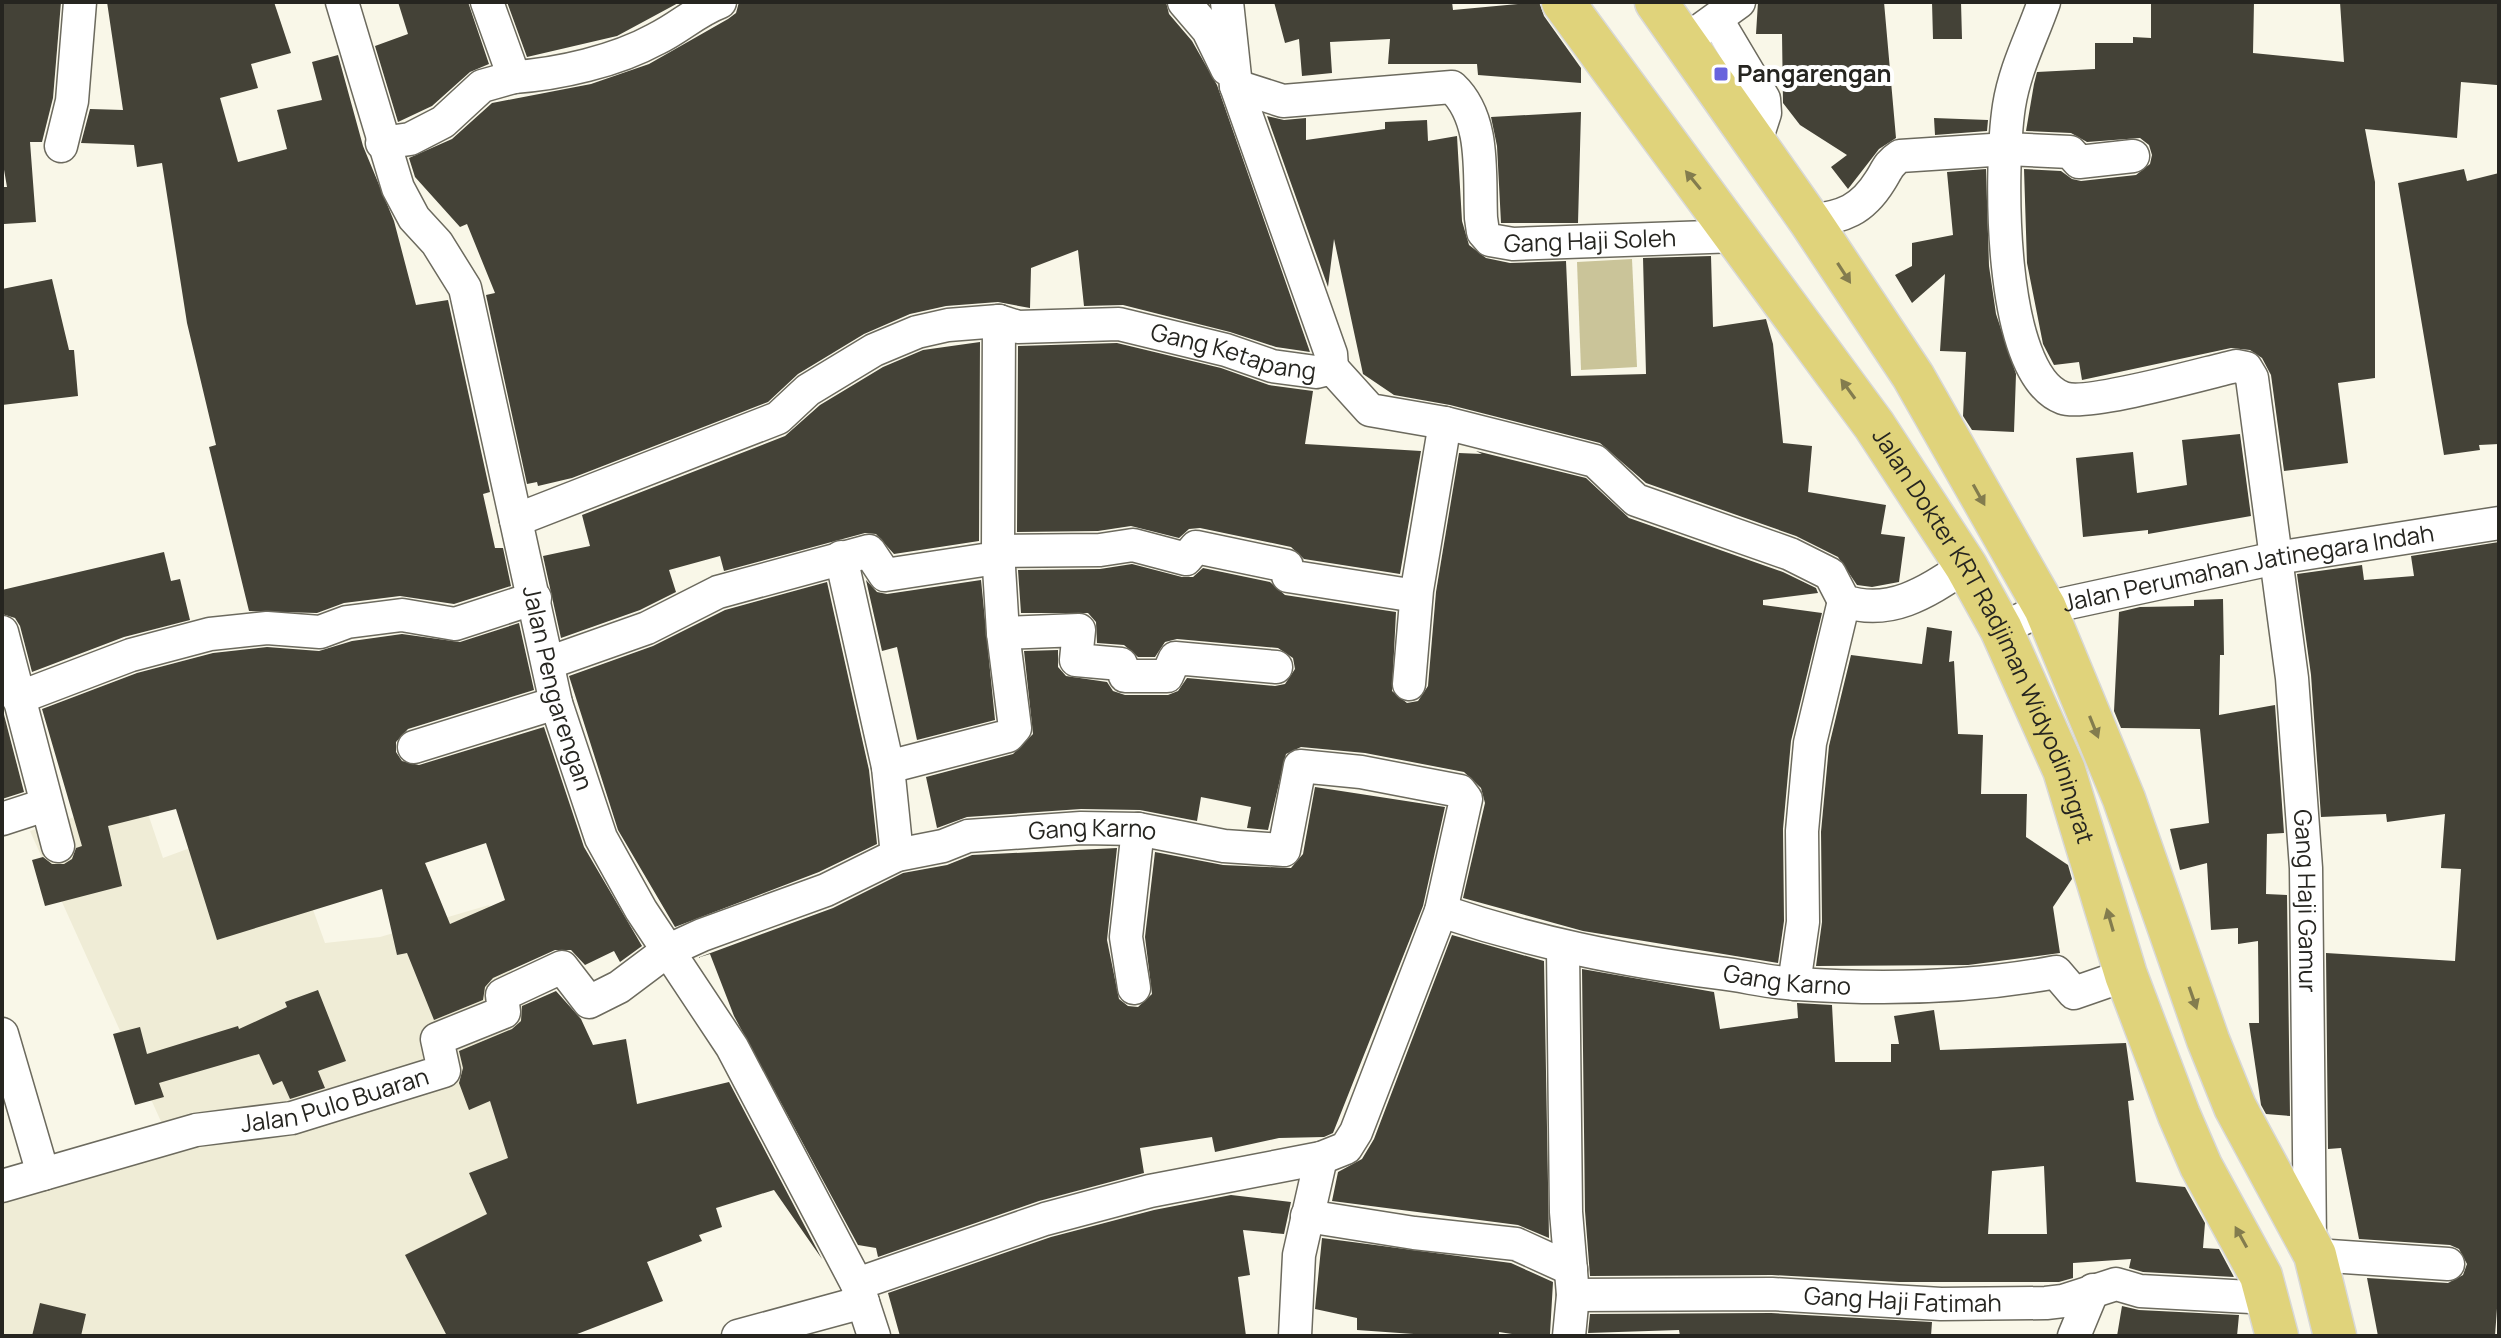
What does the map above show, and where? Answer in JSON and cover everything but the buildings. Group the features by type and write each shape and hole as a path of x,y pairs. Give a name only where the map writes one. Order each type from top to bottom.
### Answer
{"main road":[{"name":"Jalan Dokter KRT Radjiman Widyodiningrat","path":"1563,2 1667,148 1737,236 1874,425 1966,566 2001,629 2064,770 2126,975 2201,1166 2250,1255 2273,1317"},
{"name":"Jalan Dokter KRT Radjiman Widyodiningrat","path":"1656,2 1713,21 1755,144 1913,376 2045,608 2124,799 2208,1040 2235,1107 2313,1250 2335,1336"},
{"path":"1737,236 1810,221"}],"street":[{"path":"61,146 72,101 80,2"},
{"name":"Jalan Pengarengan","path":"342,2 382,143 414,218 437,243 465,288 556,703 601,838 667,951 732,1047 860,1293 874,1336"},
{"path":"487,2 514,77"},
{"path":"382,143 410,139 443,122 482,86 514,77 542,75 619,54 656,40 693,14 720,2"},
{"path":"1184,2 1208,30 1236,86 1297,252 1331,354 1332,368"},
{"path":"1227,2 1236,86"},
{"path":"2007,149 2009,108 2017,67 2044,2"},
{"name":"Gang Haji Soleh","path":"1236,86 1283,101 1452,87 1467,101 1476,123 1481,218 1483,232 1490,240 1513,244 1737,236"},
{"path":"1810,221 1846,216 1869,198 1888,163 1900,156 2007,149 2070,152 2079,162 2133,156"},
{"name":"Gang Haji Gamur","path":"2007,149 2005,219 2009,277 2024,353 2041,383 2064,399 2077,401 2236,366 2246,368 2252,378 2292,678 2306,868 2313,1250"},
{"path":"888,767 1013,732 1015,721 1003,633 998,551 999,321"},
{"name":"Gang Ketapang","path":"516,520 778,418 836,371 917,332 999,321 1018,327 1119,324 1226,350 1272,366 1316,372 1332,368 1370,410 1445,423 1595,461 1636,500 1790,554 1830,574 1844,601"},
{"path":"1409,684 1416,596 1445,423"},
{"name":"Jalan Perumahan Jatinegara Indah","path":"2001,629 2045,608 2276,558 2499,523"},
{"path":"548,663 647,628 718,592 869,551 885,575 990,559 998,551 1100,550 1133,545 1186,559 1196,547 1287,566 1288,576 1416,596"},
{"path":"841,557 888,767 897,855"},
{"path":"1794,984 1803,922 1802,831 1810,743 1844,601 1872,605 1920,597 1966,566"},
{"path":"18,698 131,655 210,634 267,628 320,632 347,622 402,615 455,624 535,598"},
{"path":"1003,633 1079,630 1076,660 1121,664 1125,676 1167,676 1175,658 1276,667"},
{"path":"2,632 58,846"},
{"path":"414,747 556,703"},
{"name":"Gang Karno","path":"667,951 702,935 826,890 897,855 943,846 968,836 1081,828 1138,829 1224,846 1284,850 1300,766 1420,781 1460,791 1466,799 1441,911 1563,948 1794,984 1923,988 1964,982 1991,983 2056,972 2074,993 2126,975"},
{"path":"2,819 45,805"},
{"path":"1134,988 1126,937 1138,829"},
{"path":"738,1336 860,1293 1045,1219 1150,1191 1321,1158 1346,1148 1356,1132 1441,911"},
{"path":"1563,948 1565,1182 1572,1282 1569,1336"},
{"name":"Jalan Pulo Buaran","path":"2,1186 196,1130 292,1118 444,1071 437,1039 504,1012 502,995 562,967 589,1002 619,987 667,951"},
{"path":"2,1034 43,1174"},
{"path":"1295,1336 1299,1255 1321,1158"},
{"path":"1307,1216 1414,1233 1516,1244 1572,1282"},
{"path":"2313,1250 2448,1264"},
{"name":"Gang Haji Fatimah","path":"1572,1282 1941,1304 2046,1303 2063,1301 2116,1284 2273,1317"},
{"path":"2074,1336 2093,1290"}],"shaded area":[{"path":"1632,259 1637,367 1581,370 1577,262"},
{"path":"142,796 163,858 279,815 325,943 380,937 489,905 586,1170 533,1336 2,1336 2,1176 163,1126 30,831"}],"place":[{"name":"Pangarengan","path":"1721,74"}]}
